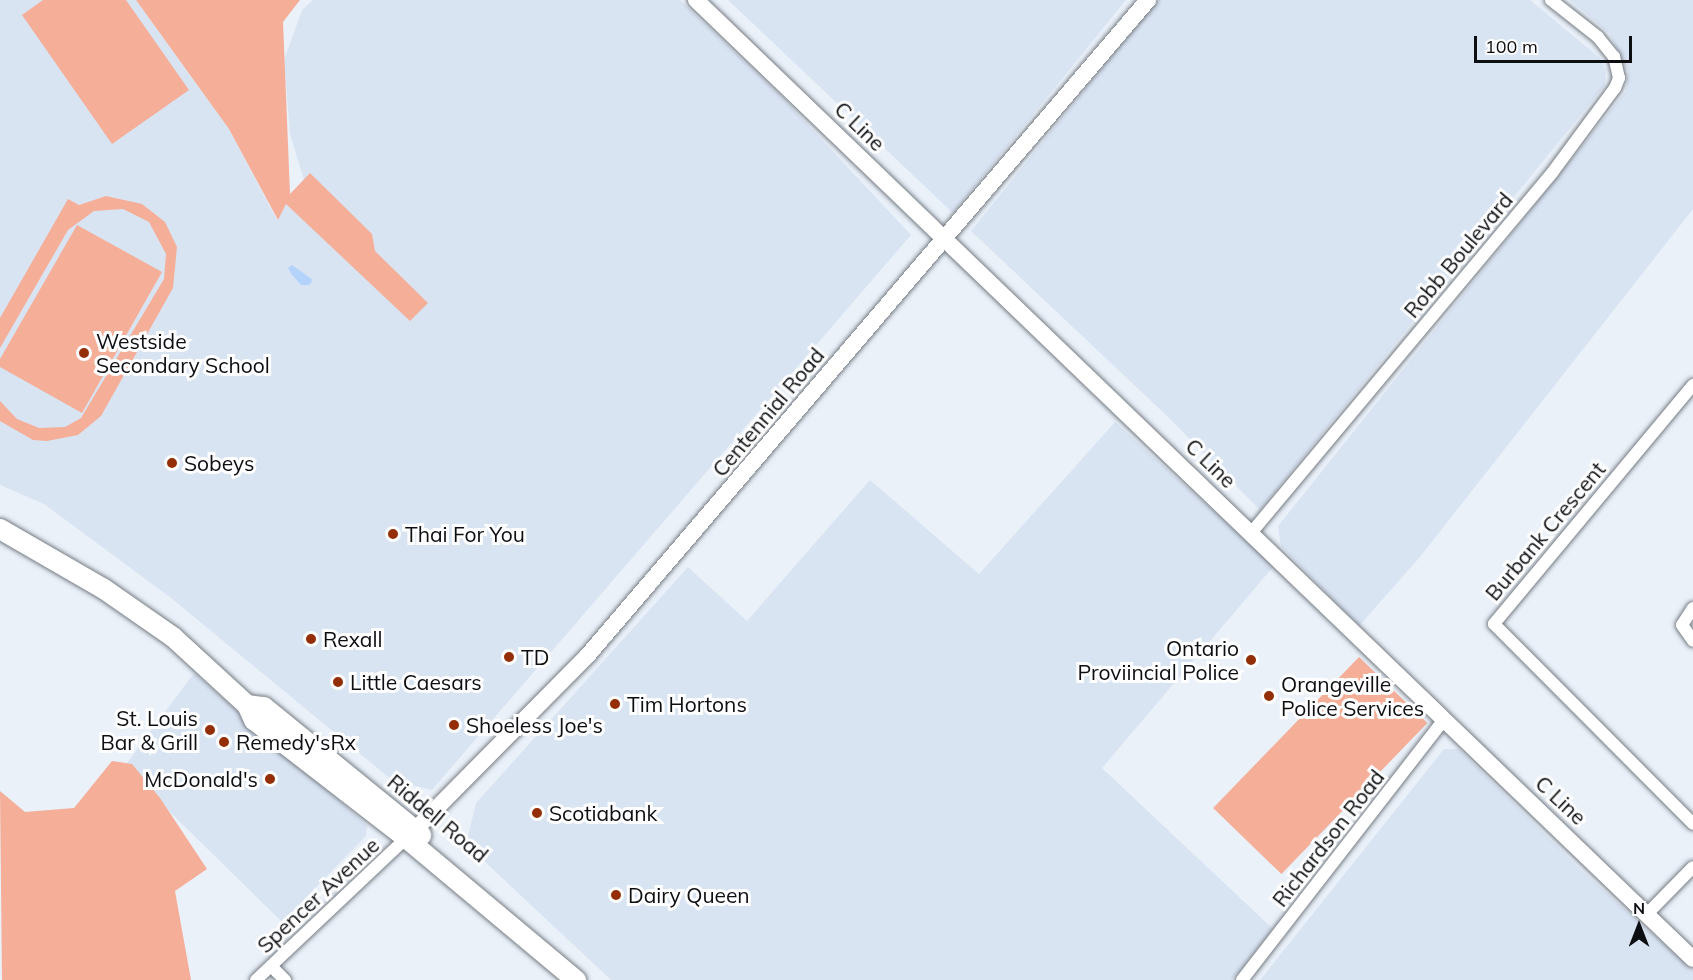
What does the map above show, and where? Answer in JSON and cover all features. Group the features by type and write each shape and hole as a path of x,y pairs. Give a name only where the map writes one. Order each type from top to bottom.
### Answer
{"main road":[{"name":"Riddell Road","path":"0,528 105,589 173,637 247,705 264,707 576,980"},
{"name":"Riddell Road","path":"410,834 592,980"}],"street":[{"name":"C Line","path":"696,0 1443,720 1648,913 1693,959"},
{"name":"Centennial Road","path":"410,834 588,655 750,470 943,238 1148,0"},
{"name":"Robb Boulevard","path":"1251,533 1552,173 1615,88 1619,78 1614,57 1598,37 1551,0"},
{"name":"Burbank Crescent","path":"1693,385 1494,624 1693,825"},
{"path":"1693,608 1682,625 1693,640"},
{"name":"Richardson Road","path":"1242,980 1443,720"},
{"name":"Spencer Avenue","path":"256,980 410,834"},
{"path":"1648,913 1693,867"},
{"path":"271,966 285,980"}],"shaded area":[{"path":"0,0 136,0 229,129 277,220 284,202 304,180 290,134 284,60 302,10 313,0 680,0 781,96 911,235 432,790 392,780 171,598 44,504 0,485"},
{"path":"43,0 126,0 189,90 112,144 22,15"},
{"path":"136,0 300,0 283,22 290,194 310,173 372,234 375,251 428,303 410,321 286,204 278,220 229,129"},
{"path":"728,0 1126,0 953,213"},
{"path":"1157,0 1530,0 1600,58 1606,71 1605,85 1260,510 1167,416 971,231"},
{"path":"1570,0 1693,0 1693,209 1420,557 1359,626 1281,546 1278,526 1626,91 1628,71 1610,34"},
{"path":"106,196 142,204 165,222 177,247 173,288 101,416 78,435 47,441 33,440 0,421 0,401 17,419 39,428 65,427 81,418 164,279 166,254 149,222 123,209 94,211 68,230 0,348 0,318 68,199 79,205"},
{"path":"77,225 162,272 82,413 0,367 0,359"},
{"path":"1115,422 1274,566 1102,768 1273,929 1232,980 611,980 466,844 476,803 688,567 747,621 870,480 979,574"},
{"path":"1359,657 1427,723 1281,874 1213,808"},
{"path":"194,673 367,825 366,836 282,922 124,767"},
{"path":"1444,749 1459,749 1581,870 1693,970 1693,980 1260,980"},
{"path":"112,761 132,764 160,798 207,869 175,891 191,980 2,980 0,791 25,812 74,808"}],"water":[{"path":"292,265 313,280 309,285 301,285 292,275 288,268"}],"place":[{"name":"Westside Secondary School","path":"84,353"},
{"name":"Sobeys","path":"172,463"},
{"name":"Thai For You","path":"393,534"},
{"name":"Rexall","path":"311,639"},
{"name":"TD","path":"509,657"},
{"name":"Ontario Proviincial Police","path":"1251,660"},
{"name":"Little Caesars","path":"338,682"},
{"name":"Orangeville Police Services","path":"1269,696"},
{"name":"Tim Hortons","path":"615,704"},
{"name":"Shoeless Joe's","path":"454,725"},
{"name":"St. Louis Bar & Grill","path":"210,730"},
{"name":"Remedy'sRx","path":"224,742"},
{"name":"McDonald's","path":"270,779"},
{"name":"Scotiabank","path":"537,813"},
{"name":"Dairy Queen","path":"616,895"}]}
